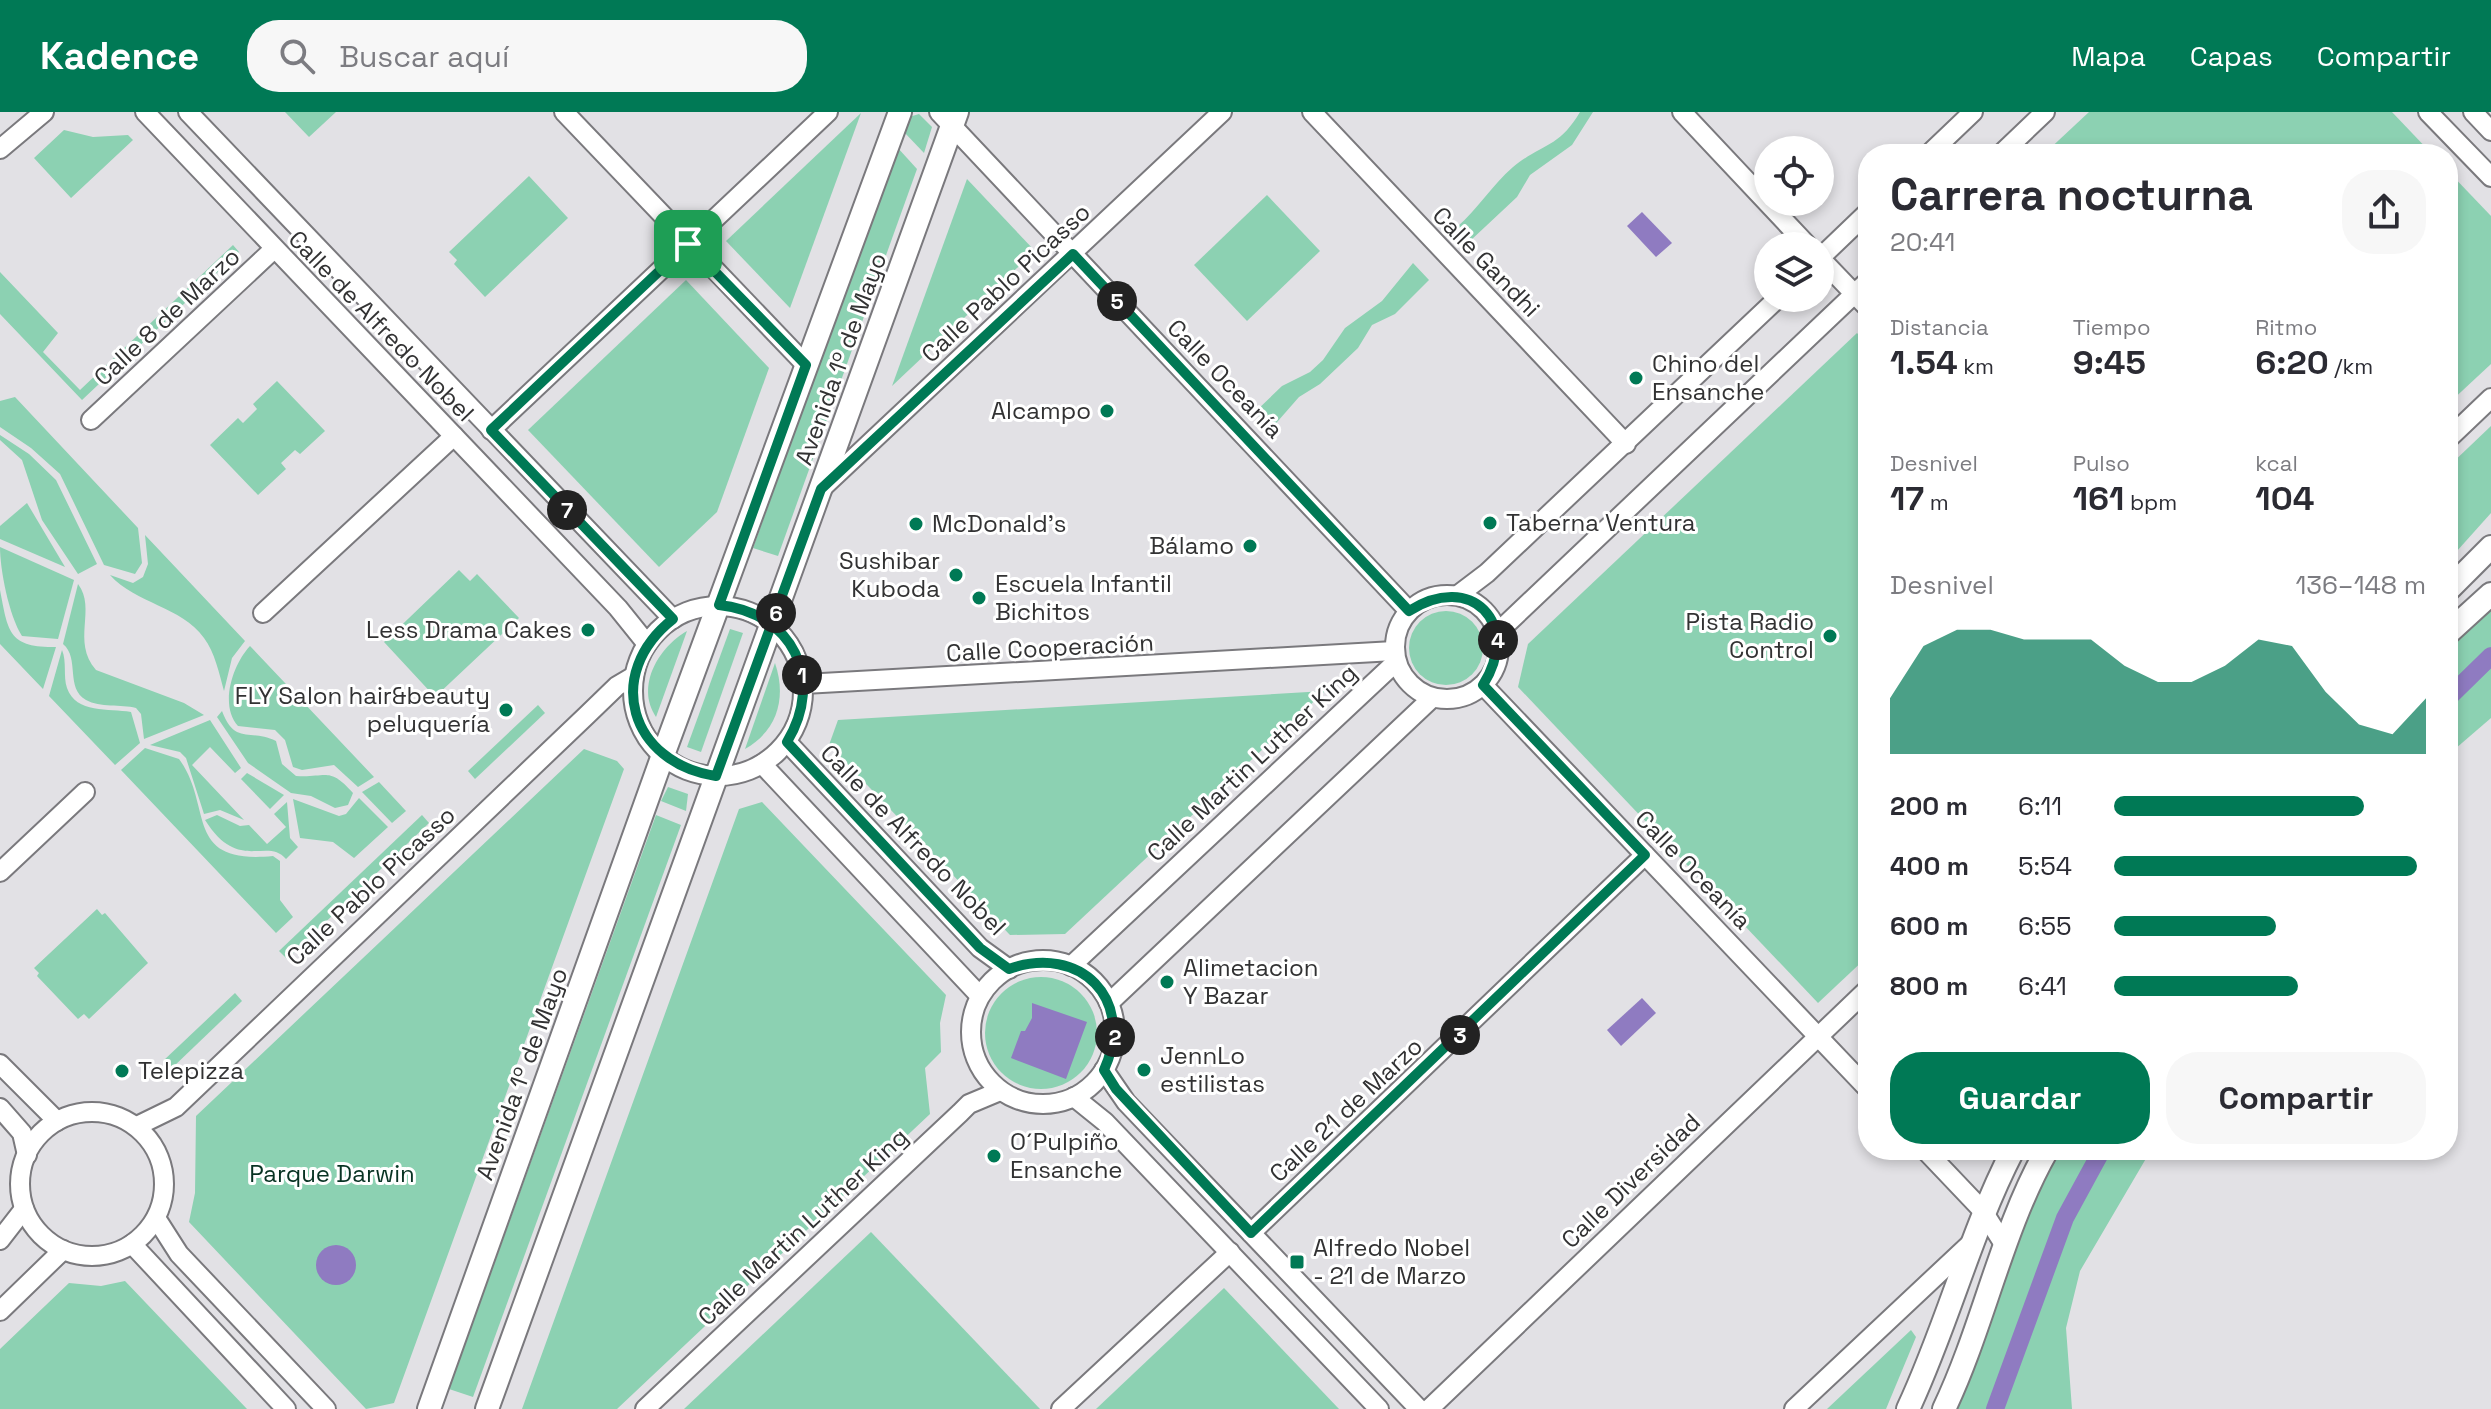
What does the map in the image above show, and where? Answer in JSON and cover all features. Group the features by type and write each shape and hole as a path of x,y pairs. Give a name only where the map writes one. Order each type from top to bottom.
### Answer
{"street":[{"path":"0,149 44,112"},
{"name":"Calle de Alfredo Nobel","path":"145,112 647,644"},
{"name":"Calle de Alfredo Nobel","path":"188,112 673,619"},
{"path":"564,112 806,365"},
{"path":"491,430 828,112"},
{"name":"Avenida 1º de Mayo","path":"429,1409 663,755 900,112"},
{"name":"Calle Pablo Picasso","path":"821,489 1222,112"},
{"name":"Calle Gandhi","path":"1312,112 1626,444"},
{"path":"1682,112 1795,232"},
{"path":"1939,144 1973,112"},
{"path":"2011,144 2045,112"},
{"path":"2428,112 2491,177"},
{"path":"2473,112 2491,131"},
{"name":"Avenida 1º de Mayo","path":"487,1409 821,489 950,117"},
{"name":"Calle Oceanía","path":"950,117 1073,254 1409,611"},
{"path":"1834,245 1858,222"},
{"name":"Calle 8 de Marzo","path":"91,420 274,249"},
{"path":"1834,273 1858,298"},
{"path":"1497,633 1858,290"},
{"path":"1458,595 1480,607 1497,633 1499,650 1496,665 1483,685 1460,698 1432,698 1408,684 1395,657 1397,629 1409,611 1429,598 1458,595 1487,573 1763,312"},
{"path":"2458,429 2491,398"},
{"path":"263,613 454,436"},
{"path":"2458,580 2491,547"},
{"path":"2458,624 2491,594"},
{"path":"719,605 752,612 772,624 793,648 804,684 803,704 787,742 762,764 743,772 716,776 688,770 663,755 644,732 631,694 634,676 647,644 673,619 697,608 719,605"},
{"name":"Calle Cooperación","path":"804,684 1395,657"},
{"name":"Calle Martin Luther King","path":"1071,966 1395,657"},
{"name":"Calle Pablo Picasso","path":"137,1126 176,1107 617,686 634,676"},
{"name":"Calle Oceanía","path":"1483,685 1858,1078"},
{"path":"1109,1003 1432,698"},
{"name":"Calle de Alfredo Nobel","path":"787,742 980,948 1009,969"},
{"path":"762,764 980,996"},
{"path":"0,872 85,792"},
{"name":"Calle 21 de Marzo","path":"1251,1233 1645,855"},
{"path":"1040,961 1071,966 1099,988 1109,1003 1115,1037 1104,1070 1091,1085 1074,1097 1044,1105 1013,1099 985,1076 973,1047 972,1015 980,996 1009,969 1040,961"},
{"name":"Calle Diversidad","path":"1429,1409 1858,998"},
{"path":"0,1064 57,1121"},
{"path":"1104,1070 1126,1102 1419,1409"},
{"name":"Calle Martin Luther King","path":"645,1409 969,1104 1000,1091"},
{"path":"1074,1097 1105,1122 1379,1409"},
{"path":"0,1108 22,1133 27,1155"},
{"path":"101,1112 137,1126 152,1143 163,1172 162,1203 156,1218 132,1244 105,1255 63,1250 40,1233 24,1209 21,1191 27,1155 36,1139 57,1121 78,1113 101,1112"},
{"path":"1935,1160 1983,1211 2005,1246"},
{"path":"1908,1409 1930,1363 1983,1211 2008,1160"},
{"path":"1944,1409 1961,1373 2005,1246 2043,1160"},
{"path":"0,1240 24,1209"},
{"path":"156,1218 179,1254 326,1409"},
{"path":"1794,1409 1971,1243"},
{"path":"132,1244 286,1409"},
{"path":"0,1311 63,1250"},
{"path":"1061,1409 1230,1252"}],"green space":[{"path":"285,112 336,112 309,137"},
{"path":"1580,112 1593,112 1572,145 1530,175 1517,197 1470,241 1457,227 1505,174 1565,133"},
{"path":"2089,112 2392,112 2422,144 2055,144"},
{"path":"861,113 790,308 726,241"},
{"path":"919,114 932,127 924,153 904,132 909,117"},
{"path":"64,130 93,137 128,135 133,140 71,198 34,158"},
{"path":"897,147 917,169 778,556 753,548"},
{"path":"529,176 568,218 485,297 454,264 457,260 449,252"},
{"path":"967,179 1035,251 892,386"},
{"path":"2458,181 2491,216 2491,364 2458,395"},
{"path":"1267,195 1320,251 1247,321 1194,265"},
{"path":"233,245 239,252 82,400 0,314 0,272 58,333 43,352 80,390"},
{"path":"1413,263 1429,280 1395,314 1372,325 1358,348 1320,384 1299,397 1271,429 1255,412 1282,386 1310,372 1323,360 1345,328 1382,301"},
{"path":"686,280 769,368 717,512 659,567 528,430"},
{"path":"1857,333 1858,965 1818,1003 1518,687 1528,644"},
{"path":"277,381 325,431 300,454 295,450 281,463 286,469 258,495 210,445 238,418 243,423 257,409 253,404"},
{"path":"15,397 138,528 142,563 135,574 104,565 60,474 31,448 0,427 0,401"},
{"path":"2491,426 2491,513 2458,550 2458,457"},
{"path":"0,435 29,454 56,480 97,564 78,574 42,520 22,460 0,440"},
{"path":"27,503 65,567 0,539 0,526"},
{"path":"145,535 245,641 232,658 224,691 211,650 194,627 132,593 110,575 133,583 143,577 148,564"},
{"path":"0,547 74,580 58,639 22,636 6,593"},
{"path":"459,570 470,581 477,574 519,618 435,697 384,642"},
{"path":"78,584 85,604 85,648 96,670 184,703 204,715 144,739 141,714 136,708 98,704 80,695 74,681 71,657 63,644"},
{"path":"0,590 5,616 13,634 28,644 56,647 43,689 0,644"},
{"path":"2491,606 2491,718 2458,746 2458,637"},
{"path":"1439,611 1453,611 1467,617 1477,627 1483,648 1481,662 1467,679 1453,685 1439,685 1425,679 1415,669 1409,655 1409,641 1415,627 1425,617"},
{"path":"730,629 743,633 701,752 687,747"},
{"path":"687,631 656,717 648,693 653,668 667,647"},
{"path":"250,646 374,777 358,787 334,765 302,770 293,767 285,740 275,730 238,726 229,707 230,685 238,663"},
{"path":"62,650 65,679 71,696 85,706 131,712 140,743 115,765 49,696"},
{"path":"775,663 780,689 776,712 765,733 745,749"},
{"path":"1325,691 1065,934 1010,935 829,745 838,720"},
{"path":"538,705 545,713 475,779 468,771"},
{"path":"222,711 232,729 276,741 282,764 296,776 327,775 338,779 353,793 348,805 335,808 311,796 291,793 248,763 217,717"},
{"path":"210,720 241,768 235,773 210,747 192,765 244,820 220,810 204,814 186,758 180,752 150,745"},
{"path":"145,748 179,759 189,777 212,842 225,851 244,856 273,856 280,861 280,900 293,917 276,933 121,770"},
{"name":"Parque Darwin","path":"584,749 617,761 624,769 394,1403 366,1409 189,1222 195,1193 196,1116"},
{"path":"247,773 284,795 270,809 241,779"},
{"path":"379,782 406,811 392,823 362,792"},
{"path":"668,787 688,794 686,811 661,801"},
{"path":"359,798 388,827 354,858 333,842 300,838 293,799 339,816 346,814"},
{"path":"287,802 290,838 298,847 286,859 270,851 241,850 229,846 205,820 217,815 240,826 249,825 267,844 286,827 274,814"},
{"path":"762,802 946,995 940,1023 941,1052 925,1068 930,1114 617,1409 522,1409 739,809"},
{"path":"422,815 429,823 287,959 279,951"},
{"path":"656,815 681,825 473,1397 449,1389"},
{"path":"97,909 102,915 105,913 148,963 89,1019 84,1014 78,1019 37,976 39,973 34,968"},
{"path":"1041,977 1063,981 1081,993 1093,1011 1097,1033 1093,1055 1081,1073 1063,1085 1041,1089 1019,1085 1001,1073 989,1055 985,1033 989,1011 1001,993 1019,981"},
{"path":"235,993 242,1001 171,1069 163,1061"},
{"path":"2053,1160 2145,1160 2080,1271 2066,1328 2072,1409 1952,1409 1998,1283"},
{"path":"871,1232 1040,1409 684,1409"},
{"path":"125,1281 247,1409 0,1409 0,1349 69,1283 101,1286"},
{"path":"1224,1288 1339,1409 1096,1409"},
{"path":"1911,1330 1916,1337 1886,1409 1827,1409"}],"shaded area":[{"path":"1642,212 1672,243 1656,257 1627,226"},
{"path":"1642,998 1656,1013 1621,1046 1607,1030"},
{"path":"1032,1003 1087,1022 1066,1079 1011,1058 1021,1031 1025,1031 1032,1018"},
{"path":"336,1245 350,1251 356,1265 350,1279 336,1285 322,1279 316,1265 322,1251"}],"waterway":[{"path":"2458,688 2491,656"},
{"path":"1995,1409 2065,1218 2097,1160"}],"place":[{"name":"Chino del Ensanche","path":"1636,378"},
{"name":"Alcampo","path":"1107,411"},
{"name":"Taberna Ventura","path":"1490,523"},
{"name":"McDonald's","path":"916,524"},
{"name":"Bálamo","path":"1250,546"},
{"name":"Sushibar Kuboda","path":"956,575"},
{"name":"Escuela Infantil Bichitos","path":"979,598"},
{"name":"Less Drama Cakes","path":"588,630"},
{"name":"Pista Radio Control","path":"1830,636"},
{"name":"FLY Salon hair&beauty peluquería","path":"506,710"},
{"name":"Alimetacion Y Bazar","path":"1167,982"},
{"name":"JennLo estilistas","path":"1144,1070"},
{"name":"Telepizza","path":"122,1071"},
{"name":"O´Pulpiño Ensanche","path":"994,1156"},
{"name":"Alfredo Nobel - 21 de Marzo","path":"1297,1262"}],"route":[{"path":"688,244 491,430 673,619 647,644 634,676 631,694 637,717 652,744 680,766 716,776 772,624 821,489 1073,254 1409,611 1429,598 1449,595 1458,595 1480,607 1497,633 1499,650 1496,665 1483,685 1645,855 1251,1233 1116,1089 1104,1070 1115,1037 1114,1020 1109,1003 1087,975 1071,966 1051,961 1029,962 1009,969 980,948 787,742 797,725 803,704 804,684 793,648 772,624 752,612 719,605 806,365 688,244"}]}
